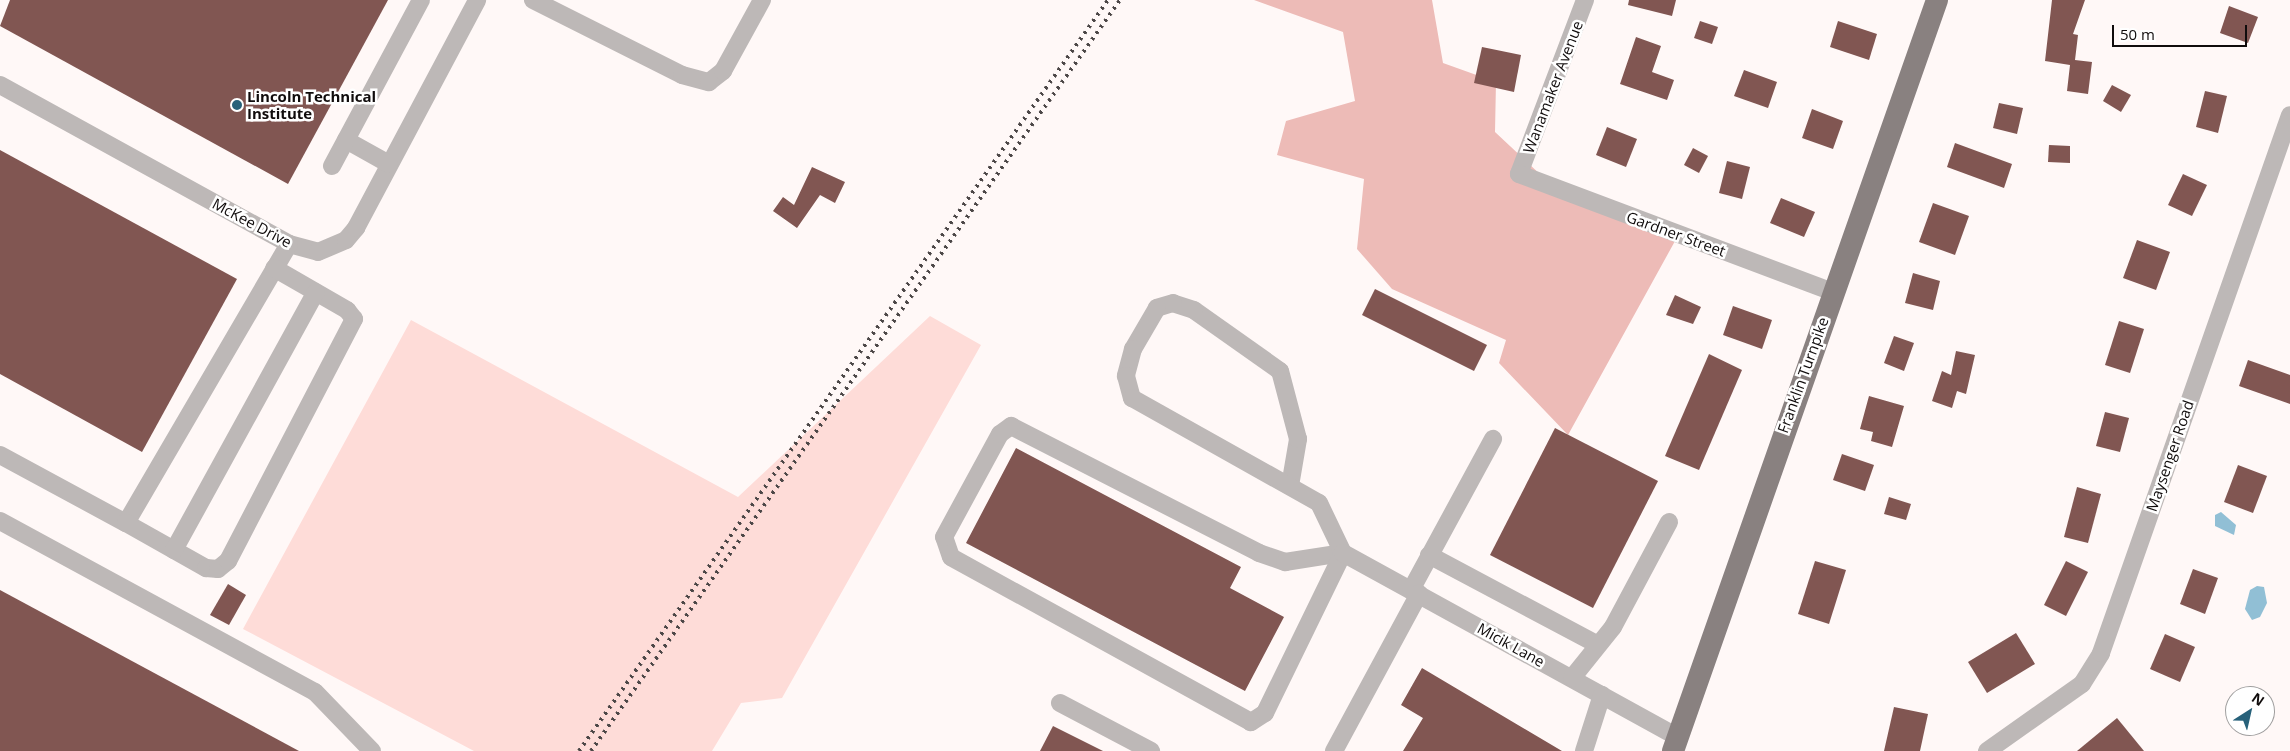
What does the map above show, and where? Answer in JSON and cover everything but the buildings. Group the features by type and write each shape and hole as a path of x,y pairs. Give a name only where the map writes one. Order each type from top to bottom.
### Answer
{"main road":[{"name":"Franklin Turnpike","path":"1675,744 1937,0"}],"street":[{"path":"332,166 421,0"},
{"name":"McKee Drive","path":"0,85 289,244 318,252 346,240 389,164 475,0"},
{"path":"533,0 682,75 709,82 723,71 762,0"},
{"name":"Wanamaker Avenue","path":"1519,174 1585,0"},
{"name":"Maysenger Road","path":"1987,751 2082,684 2101,653 2290,114"},
{"path":"346,140 389,164"},
{"name":"Gardner Street","path":"1519,174 1833,292"},
{"path":"126,523 289,244"},
{"path":"0,455 206,568 218,569 228,561 354,319 316,292 274,268"},
{"path":"174,550 316,292"},
{"path":"1290,486 1298,439 1280,371 1194,310 1173,303 1157,308 1133,349 1126,376 1132,398 1319,503 1343,553"},
{"path":"1011,426 1259,553 1285,562 1343,553 1265,713 1251,722 951,557 944,537 1000,434 1011,426"},
{"path":"1334,751 1414,592 1429,555 1493,439"},
{"path":"0,521 315,692 372,751"},
{"path":"1572,678 1613,627 1669,522"},
{"name":"Micik Lane","path":"1343,553 1602,695 1675,744"},
{"path":"1429,555 1598,645"},
{"path":"1584,751 1602,695"},
{"path":"1060,703 1151,751"}],"shaded area":[{"path":"1254,0 1432,0 1443,63 1496,82 1495,132 1543,177 1680,232 1568,435 1499,363 1506,340 1392,289 1357,249 1364,179 1277,155 1286,121 1355,101 1343,32"},
{"path":"930,316 981,345 782,698 741,703 712,751 474,751 243,629 411,320 738,497"}],"water":[{"path":"2221,512 2236,525 2234,535 2215,526 2215,515"},
{"path":"2257,586 2264,587 2267,603 2260,617 2252,620 2245,609 2250,590"}],"railway":[{"path":"579,751 1108,0"},
{"path":"591,751 1120,0"}],"place":[{"name":"Lincoln Technical Institute","path":"237,105"}]}
